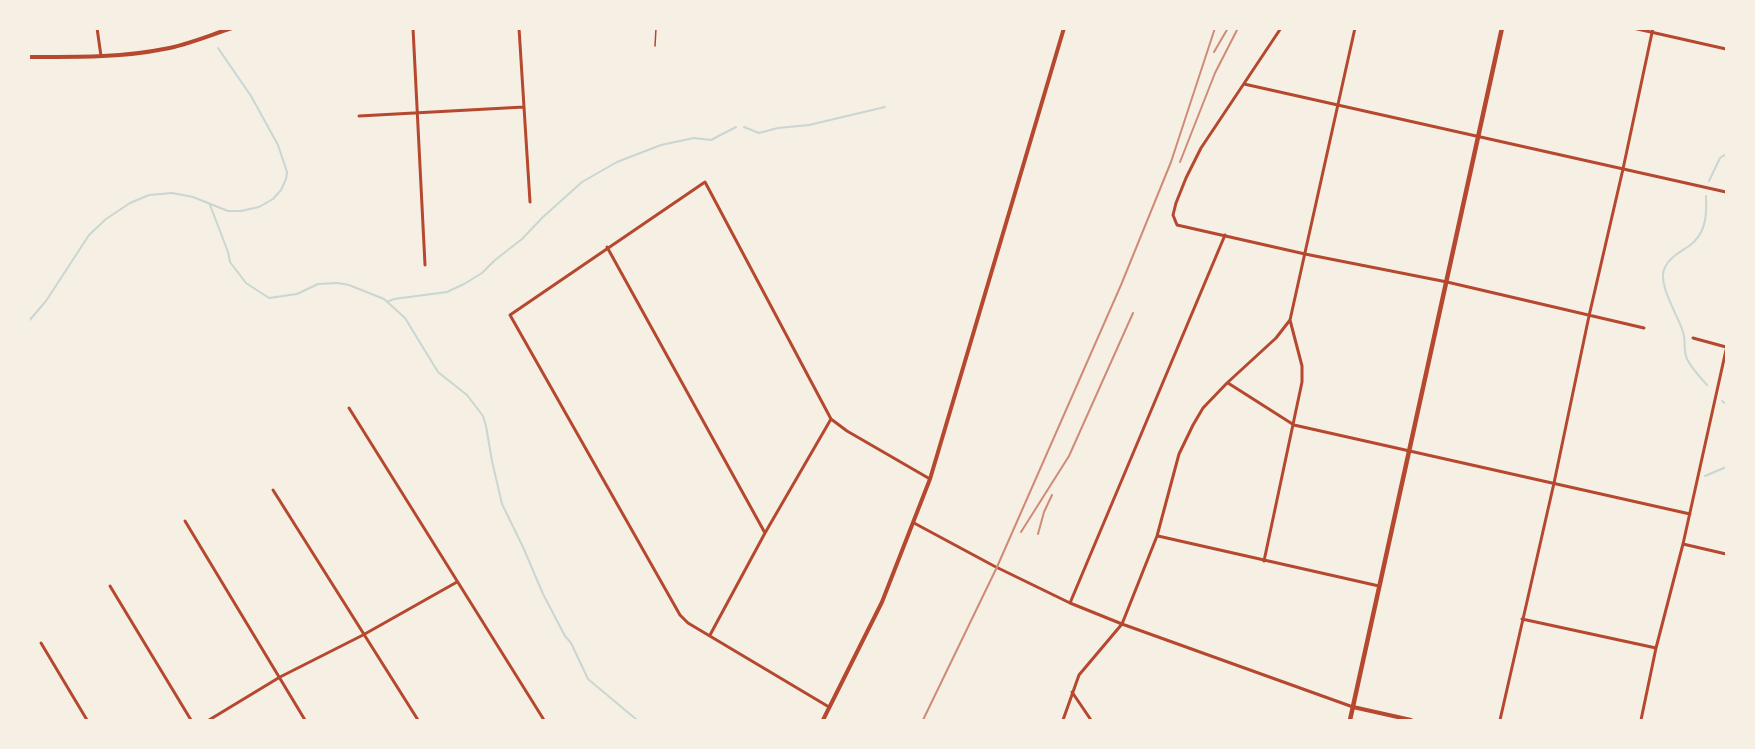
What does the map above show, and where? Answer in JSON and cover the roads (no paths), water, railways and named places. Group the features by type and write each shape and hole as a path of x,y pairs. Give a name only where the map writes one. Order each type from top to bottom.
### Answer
{"main road":[{"path":"1350,720 1502,28"}],"street":[{"path":"97,28 102,56"},
{"path":"28,57 139,53 168,48 232,28"},
{"path":"413,28 425,265"},
{"path":"519,28 530,202"},
{"path":"823,720 882,602 930,479 1064,28"},
{"path":"1281,28 1202,148 1186,178 1173,215 1173,220 1177,225 1305,254 1447,282 1644,328"},
{"path":"1063,720 1079,675 1122,624 1157,536 1183,443 1203,408 1227,382 1276,338 1290,320 1355,28"},
{"path":"1633,28 1726,49"},
{"path":"1500,720 1652,31"},
{"path":"1244,84 1726,192"},
{"path":"358,116 524,107"},
{"path":"830,707 688,624 510,315 705,182 831,418 847,431 930,479"},
{"path":"1070,603 1225,235"},
{"path":"607,247 765,533"},
{"path":"1264,561 1302,382 1302,366 1290,320"},
{"path":"1641,720 1726,349 1693,338"},
{"path":"1227,382 1294,425 1690,514"},
{"path":"349,408 544,720"},
{"path":"710,635 831,418"},
{"path":"273,490 418,720"},
{"path":"185,521 305,720"},
{"path":"914,523 1070,603 1122,624 1353,707 1411,720"},
{"path":"1157,536 1378,586"},
{"path":"1683,544 1726,554"},
{"path":"209,720 280,677 363,635 457,582"},
{"path":"110,586 191,720"},
{"path":"1522,619 1656,648"},
{"path":"41,642 87,720"},
{"path":"1072,692 1092,720"}],"lane":[{"path":"655,46 656,28"}],"waterway":[{"path":"28,322 46,301 89,235 106,219 130,203 149,195 172,193 193,197 228,211 241,211 259,207 273,199 281,190 287,172 278,145 251,96 218,48"},
{"path":"744,127 759,133 778,128 809,125 885,107"},
{"path":"387,302 394,299 447,292 464,284 482,273 522,239 582,182 617,162 661,145 694,138 711,140 736,127"},
{"path":"1709,181 1720,158 1726,154"},
{"path":"1706,196 1706,217 1702,230 1695,241 1669,260 1663,274 1663,282 1683,332 1687,359 1707,385"},
{"path":"210,205 230,262 246,283 269,298 297,294 318,284 338,283 384,299 405,318 438,372 467,395 483,416 502,504 543,594 571,643 588,679 637,720"},
{"path":"1722,401 1726,404"},
{"path":"1705,476 1726,467"}],"railway":[{"path":"923,720 997,567 1121,285 1171,162 1215,28"},
{"path":"1214,52 1228,28"},
{"path":"1180,162 1215,73 1238,28"},
{"path":"1021,532 1069,456 1133,313"},
{"path":"1038,534 1052,495"}]}
